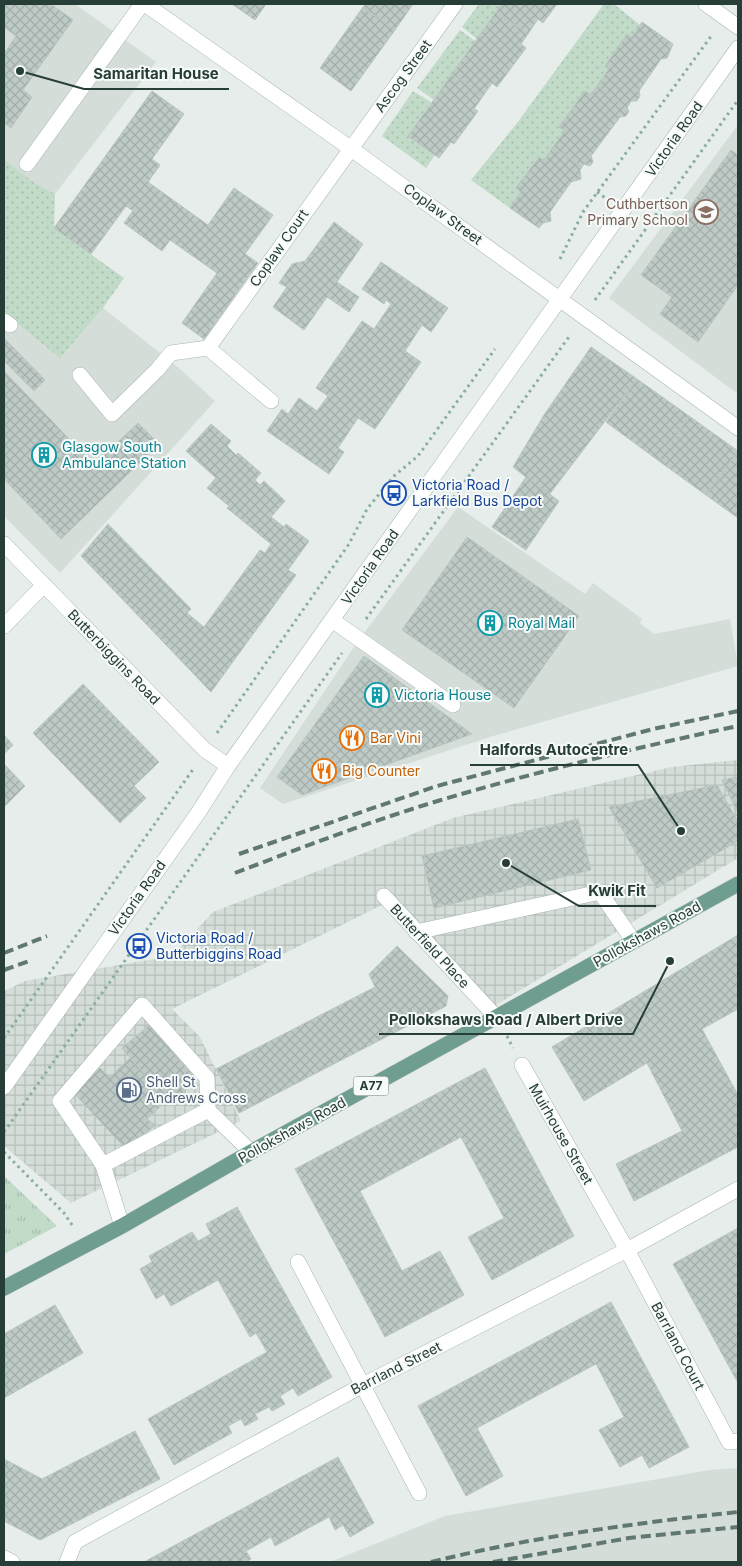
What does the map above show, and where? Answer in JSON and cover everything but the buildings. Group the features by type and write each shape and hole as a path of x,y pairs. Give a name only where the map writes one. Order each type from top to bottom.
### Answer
{"main road":[{"name":"Pollokshaws Road","path":"4,1288 122,1226 251,1152 738,884"}],"street":[{"name":"Ascog Street","path":"350,148 455,4"},
{"path":"706,4 738,27"},
{"name":"Coplaw Street","path":"151,6 738,428"},
{"path":"27,164 151,6"},
{"name":"Victoria Road","path":"4,1087 198,813 228,766 738,48"},
{"name":"Coplaw Court","path":"208,348 350,148"},
{"path":"80,375 112,414 157,370 171,353 208,348 271,401"},
{"name":"Butterbiggins Road","path":"4,544 205,750 228,766"},
{"path":"4,626 44,585"},
{"path":"332,620 454,705"},
{"path":"416,932 600,892 634,942"},
{"name":"Butterfield Place","path":"384,896 497,1018"},
{"path":"122,1226 103,1165 60,1101 142,1005 207,1078 208,1110 251,1152"},
{"name":"Muirhouse Street","path":"522,1065 627,1250"},
{"path":"103,1165 208,1110"},
{"name":"Barrland Street","path":"67,1562 76,1542 362,1385 627,1250 738,1189"},
{"name":"Barrland Court","path":"627,1250 733,1441"},
{"path":"298,1262 418,1493"},
{"path":"4,1558 12,1562"}],"path":[{"path":"541,286 556,268 583,212 724,18"},
{"path":"4,1131 355,635 738,100"},
{"path":"4,1038 179,792 205,750 349,544 367,509 394,476 418,456 496,348"},
{"path":"497,1018 522,1065"},
{"path":"4,1152 64,1213 85,1245"}],"shaded area":[{"path":"4,4 75,4 156,62 55,194 32,181 4,159"},
{"name":"Cuthbertson Primary School","path":"738,125 738,394 609,298"},
{"path":"103,308 179,368 215,401 60,573 4,516 4,313 60,358"},
{"path":"458,507 585,594 593,583 642,619 640,623 654,634 730,619 738,666 493,736 283,804 260,788 356,644"},
{"path":"738,760 738,858 488,1010 382,905 172,1009 200,1037 241,1121 71,1203 4,1146 4,991 25,981 172,956 213,912 453,818 671,767"},
{"path":"738,1468 738,1562 330,1562 445,1516 710,1470"}],"green space":[{"path":"479,4 502,4 477,39 462,27"},
{"path":"604,4 614,4 640,25 632,37 627,34 605,66 609,69 591,95 585,91 560,127 565,131 544,160 538,157 517,188 521,192 510,208 471,180 517,123"},
{"path":"460,30 475,41 434,100 417,88"},
{"path":"413,91 431,102 408,136 435,155 426,168 382,136"},
{"path":"4,159 32,181 55,194 54,228 124,278 103,308 60,358 4,313"},
{"path":"4,1176 57,1226 4,1254"}],"railway":[{"path":"239,854 437,786 653,729 738,711"},
{"path":"235,873 363,825 441,800 589,760 738,726"},
{"path":"4,953 47,936"},
{"path":"4,970 32,960"},
{"path":"431,1562 545,1538 738,1512"},
{"path":"493,1562 629,1538 738,1527"}],"place":[{"name":"Samaritan House","path":"20,71"},
{"name":"Cuthbertson Primary School","path":"706,212"},
{"name":"Glasgow South Ambulance Station","path":"44,455"},
{"name":"Victoria Road / Larkfield Bus Depot","path":"394,493"},
{"name":"Royal Mail","path":"490,623"},
{"name":"Victoria House","path":"377,695"},
{"name":"Bar Vini","path":"352,738"},
{"name":"Big Counter","path":"324,771"},
{"name":"Halfords Autocentre","path":"681,831"},
{"name":"Kwik Fit","path":"506,863"},
{"name":"Victoria Road / Butterbiggins Road","path":"139,946"},
{"name":"Pollokshaws Road / Albert Drive","path":"670,961"},
{"name":"Shell St Andrews Cross","path":"129,1090"}]}
